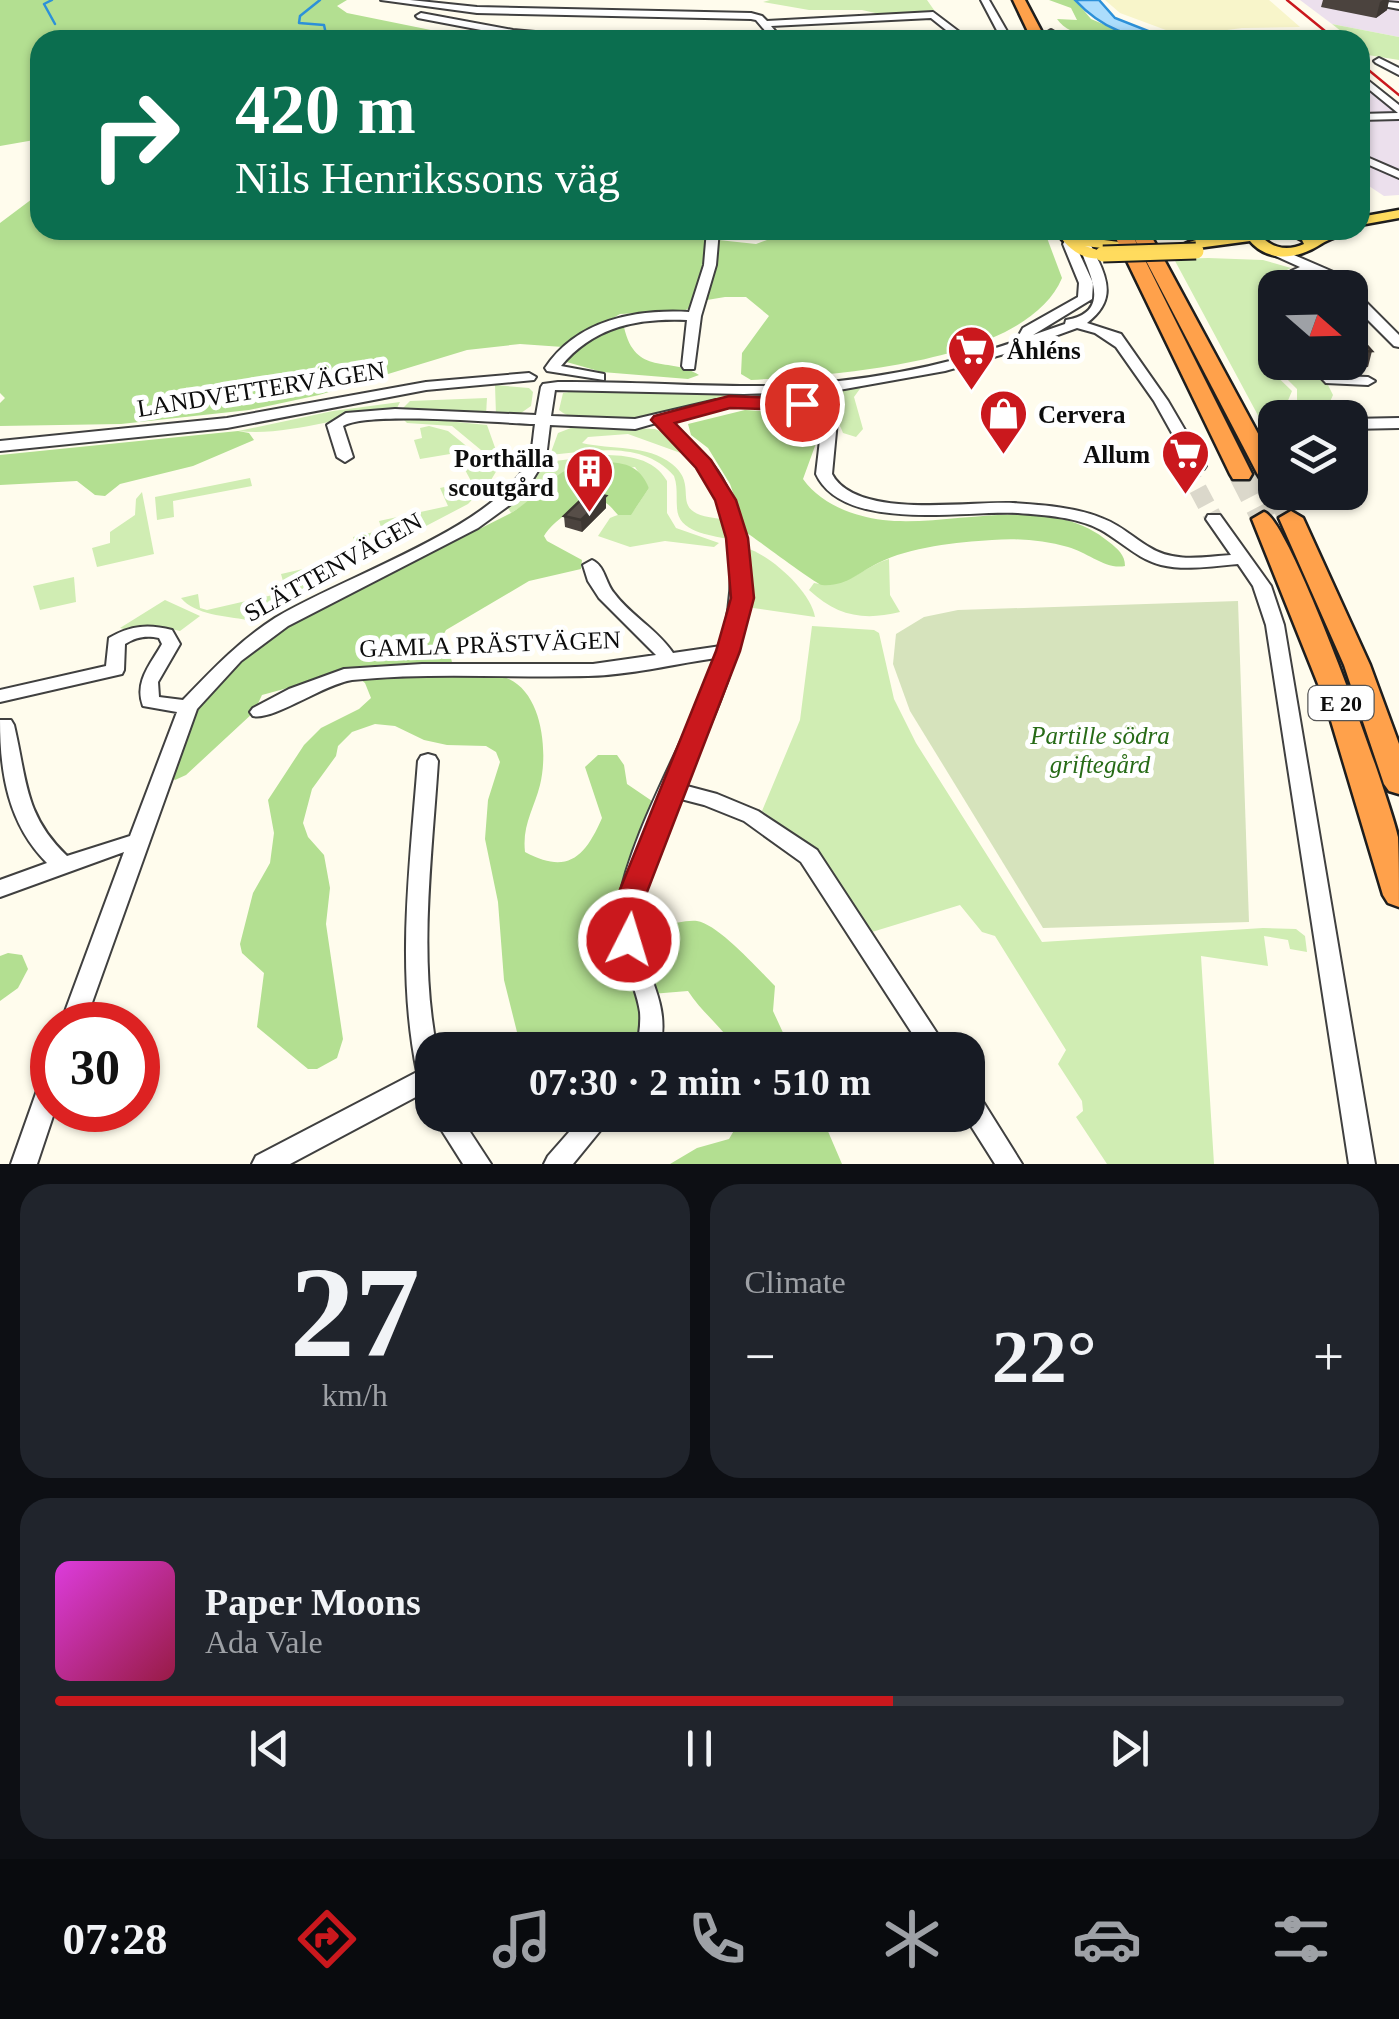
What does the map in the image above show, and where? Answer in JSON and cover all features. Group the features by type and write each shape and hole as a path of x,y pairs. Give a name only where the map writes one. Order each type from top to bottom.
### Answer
{"highway":[{"path":"1006,0 1012,30"},
{"path":"1020,0 1042,30"},
{"path":"1121,240 1241,474"},
{"path":"1144,240 1258,454"},
{"path":"1160,240 1157,248 1161,270"},
{"path":"1217,376 1258,427"},
{"name":"E 20","path":"1399,784 1357,666 1278,518 1355,742 1399,895"}],"main road":[{"path":"1370,221 1399,217"},
{"path":"1084,245 1110,240"},
{"path":"1135,240 1193,248 1236,240"},
{"path":"1255,240 1271,250"},
{"path":"1305,240 1311,245"},
{"path":"1084,245 1298,252 1322,240"}],"street":[{"path":"385,0 476,10 760,20 937,15 953,30"},
{"path":"985,0 1007,30"},
{"path":"1367,0 1399,6"},
{"path":"421,16 502,30"},
{"path":"760,20 769,30"},
{"path":"1378,61 1399,72"},
{"path":"1370,87 1399,113"},
{"path":"1370,116 1399,113"},
{"path":"1370,162 1399,175"},
{"path":"689,366 694,316 710,264 712,240"},
{"path":"694,316 619,318 572,346 555,378 798,389 942,367 1072,324 1102,290 1096,260 1084,245"},
{"path":"1072,324 1114,353 1130,371 1192,465 1162,401 1090,304 1084,245"},
{"path":"1311,245 1327,270"},
{"path":"1271,250 1318,270"},
{"path":"1029,339 1028,331 1090,304"},
{"path":"1368,312 1399,344"},
{"path":"1072,324 1100,330 1121,344"},
{"path":"1029,339 1090,338"},
{"name":"LANDVETTERVÄGEN","path":"0,446 227,423 408,388 529,376 533,384 555,378"},
{"name":"SLÄTTENVÄGEN","path":"80,1002 188,707 234,657 282,622 472,524 504,501 533,468 555,378"},
{"path":"345,457 334,429 337,421 346,418 395,414 635,424 729,402 802,404 818,410 830,421 831,434 822,472 832,487 854,501 898,509 968,505 1048,512 1098,523 1164,560 1238,552"},
{"path":"651,1032 654,1010 629,940 628,910 728,651 743,598 732,518 713,476 661,420"},
{"path":"1368,424 1399,424"},
{"path":"1219,519 1262,586 1275,626 1362,1164"},
{"path":"592,565 596,580 616,608 662,648 668,659"},
{"path":"0,696 114,670 116,642 146,630 166,634 170,644 149,682 150,702 188,707"},
{"name":"GAMLA PRÄSTVÄGEN","path":"260,712 313,686 360,673 584,670 728,651"},
{"path":"4,725 22,818 43,848 63,866"},
{"path":"424,1032 419,920 428,761"},
{"path":"672,790 710,799 750,816 808,856 924,1032"},
{"path":"0,889 120,845 136,844"},
{"path":"265,1164 415,1088"},
{"path":"985,1127 1009,1164"},
{"path":"24,1164 35,1132"},
{"path":"456,1132 478,1164"},
{"path":"558,1164 585,1132"}],"shaded area":[{"path":"1105,0 1269,0 1300,27 1166,30 1120,13"},
{"path":"1300,0 1399,0 1399,37 1332,24"},
{"path":"1370,83 1399,108 1399,195 1384,196 1370,187"}],"green space":[{"path":"0,0 347,0 337,6 347,13 431,30 30,30 30,141 0,146"},
{"path":"927,0 934,10 884,15 862,10 809,10 763,2"},
{"path":"1049,0 1075,0 1091,19 1117,30 1070,30 1057,19 1077,20 1071,8"},
{"path":"1332,24 1363,30 1340,30"},
{"path":"1370,31 1399,37 1399,60 1370,55"},
{"path":"30,200 30,240 718,240 756,244 767,240 1048,240 1062,278 1042,307 1010,330 969,347 876,368 751,380 741,374 742,353 769,316 746,297 725,297 701,301 684,311 620,314 563,347 520,344 467,350 319,395 249,410 121,424 0,426 0,403 5,398 0,393 0,223"},
{"path":"1174,259 1263,260 1291,268 1258,270 1258,380 1281,380 1292,391 1288,400 1258,400 1258,415"},
{"path":"617,325 624,327 629,343 645,359 699,375 688,379 602,372 563,361 582,344"},
{"path":"1288,380 1326,380 1333,395 1331,400 1297,400 1297,389"},
{"path":"495,385 529,388 533,392 531,406 521,413 496,415"},
{"path":"862,386 854,397 863,429 856,437 843,433 821,407 783,396 740,396 609,421 590,421 559,410 563,393 585,389 733,394"},
{"path":"487,398 486,415 407,412 403,408 410,401"},
{"path":"400,402 395,412 277,431 238,431 333,411"},
{"path":"745,410 792,413 814,423 819,435 803,479 828,502 849,512 910,521 1000,515 1058,518 1085,527 1109,542 1120,552 1125,566 1111,565 1075,549 1049,543 992,540 919,549 878,563 845,581 822,585 747,533 730,484 708,448 691,435 688,424"},
{"path":"403,419 487,425 498,456 481,450 452,426 407,423"},
{"path":"576,426 655,429 669,435 689,456 628,434 588,437 582,443 640,450 672,464 681,473 688,506 694,512 723,519 728,539 696,531 683,522 677,508 674,476 647,457 616,450 550,455 558,433"},
{"path":"420,428 448,431 475,453 500,465 468,504 247,620 202,611 181,598 198,594 200,608 207,610 286,592 281,574 360,556 353,537 382,530 379,521 448,506 440,488 471,481 456,453 420,459 414,440 422,438"},
{"path":"249,433 254,440 193,466 120,484 105,496 95,495 77,481 0,485 0,455"},
{"path":"603,455 630,457 655,467 667,481 667,513 676,528 719,543 714,547 665,541 630,547 598,536 610,518 633,511 649,488 635,467 549,480 536,497 511,513 508,508 547,462"},
{"path":"584,464 629,466 649,488 631,515 618,515 599,501 581,505 554,524 544,536 547,541 582,560 581,569 529,581 446,630 439,643 451,658 455,675 509,679 520,687 536,711 543,742 542,772 527,825 525,852 540,859 564,862 582,852 602,818 585,767 598,755 617,755 624,765 627,784 652,801 619,933 689,921 716,930 775,986 773,1011 783,1032 723,1032 688,991 639,995 643,1032 517,1032 504,980 498,902 485,839 488,800 500,762 496,752 486,746 424,740 395,726 375,724 352,732 338,746 336,756 312,789 303,823 308,837 324,855 330,888 326,924 343,1039 337,1058 317,1069 308,1069 257,1027 264,973 242,953 240,944 253,893 270,863 274,833 268,800 304,745 321,728 359,709 371,698 365,683 350,671 262,695 254,712 186,775 175,780 168,776 190,714 226,671 274,633 511,513 561,473"},
{"path":"250,478 252,486 173,501 174,517 157,520 155,497"},
{"path":"142,492 154,554 97,567 92,548 110,543 110,532 135,515 136,499"},
{"path":"746,548 767,558 788,576 806,597 815,617 753,608 749,602"},
{"path":"889,559 890,595 900,612 851,614 830,606 809,590 814,583 845,581"},
{"path":"74,577 76,602 40,610 33,586"},
{"path":"165,600 200,616 180,631 120,628"},
{"name":"Partille södra griftegård","path":"1238,601 1249,922 1043,928 910,711 893,664 896,634 924,617 958,610"},
{"path":"812,626 879,633 894,699 916,743 1042,942 1263,928 1296,929 1305,936 1307,952 1290,949 1288,940 1264,936 1268,966 1201,956 1214,1164 1107,1164 1076,1117 1083,1111 1082,1101 1058,1064 1066,1050 995,936 982,932 960,905 872,932 824,865 762,811 800,720"},
{"path":"22,955 28,969 18,988 0,1001 0,956"},
{"path":"733,1132 828,1132 842,1164 670,1164 697,1148 729,1139"}],"water":[{"path":"1075,0 1099,0 1115,18 1146,30 1118,30 1095,18"}],"building":[{"path":"589,492 606,496 581,520 564,516"}],"waterway":[{"path":"52,0 44,4 55,24"},
{"path":"320,0 300,16 299,23 324,25 325,30"}],"tunnel":[{"path":"1185,465 1214,519"},
{"path":"1241,474 1264,519"},
{"path":"1287,510 1291,518"}],"railway":[{"path":"1287,0 1324,30"},
{"path":"1370,71 1399,95"}],"place":[{"name":"Åhléns","path":"972,392"},
{"name":"Cervera","path":"1003,456"},
{"name":"Allum","path":"1185,496"},
{"name":"Porthälla scoutgård","path":"589,514"}],"route":[{"path":"629,940 628,910 633,892 736,630 743,598 737,538 726,500 704,464 661,420 729,402 802,404"}]}
